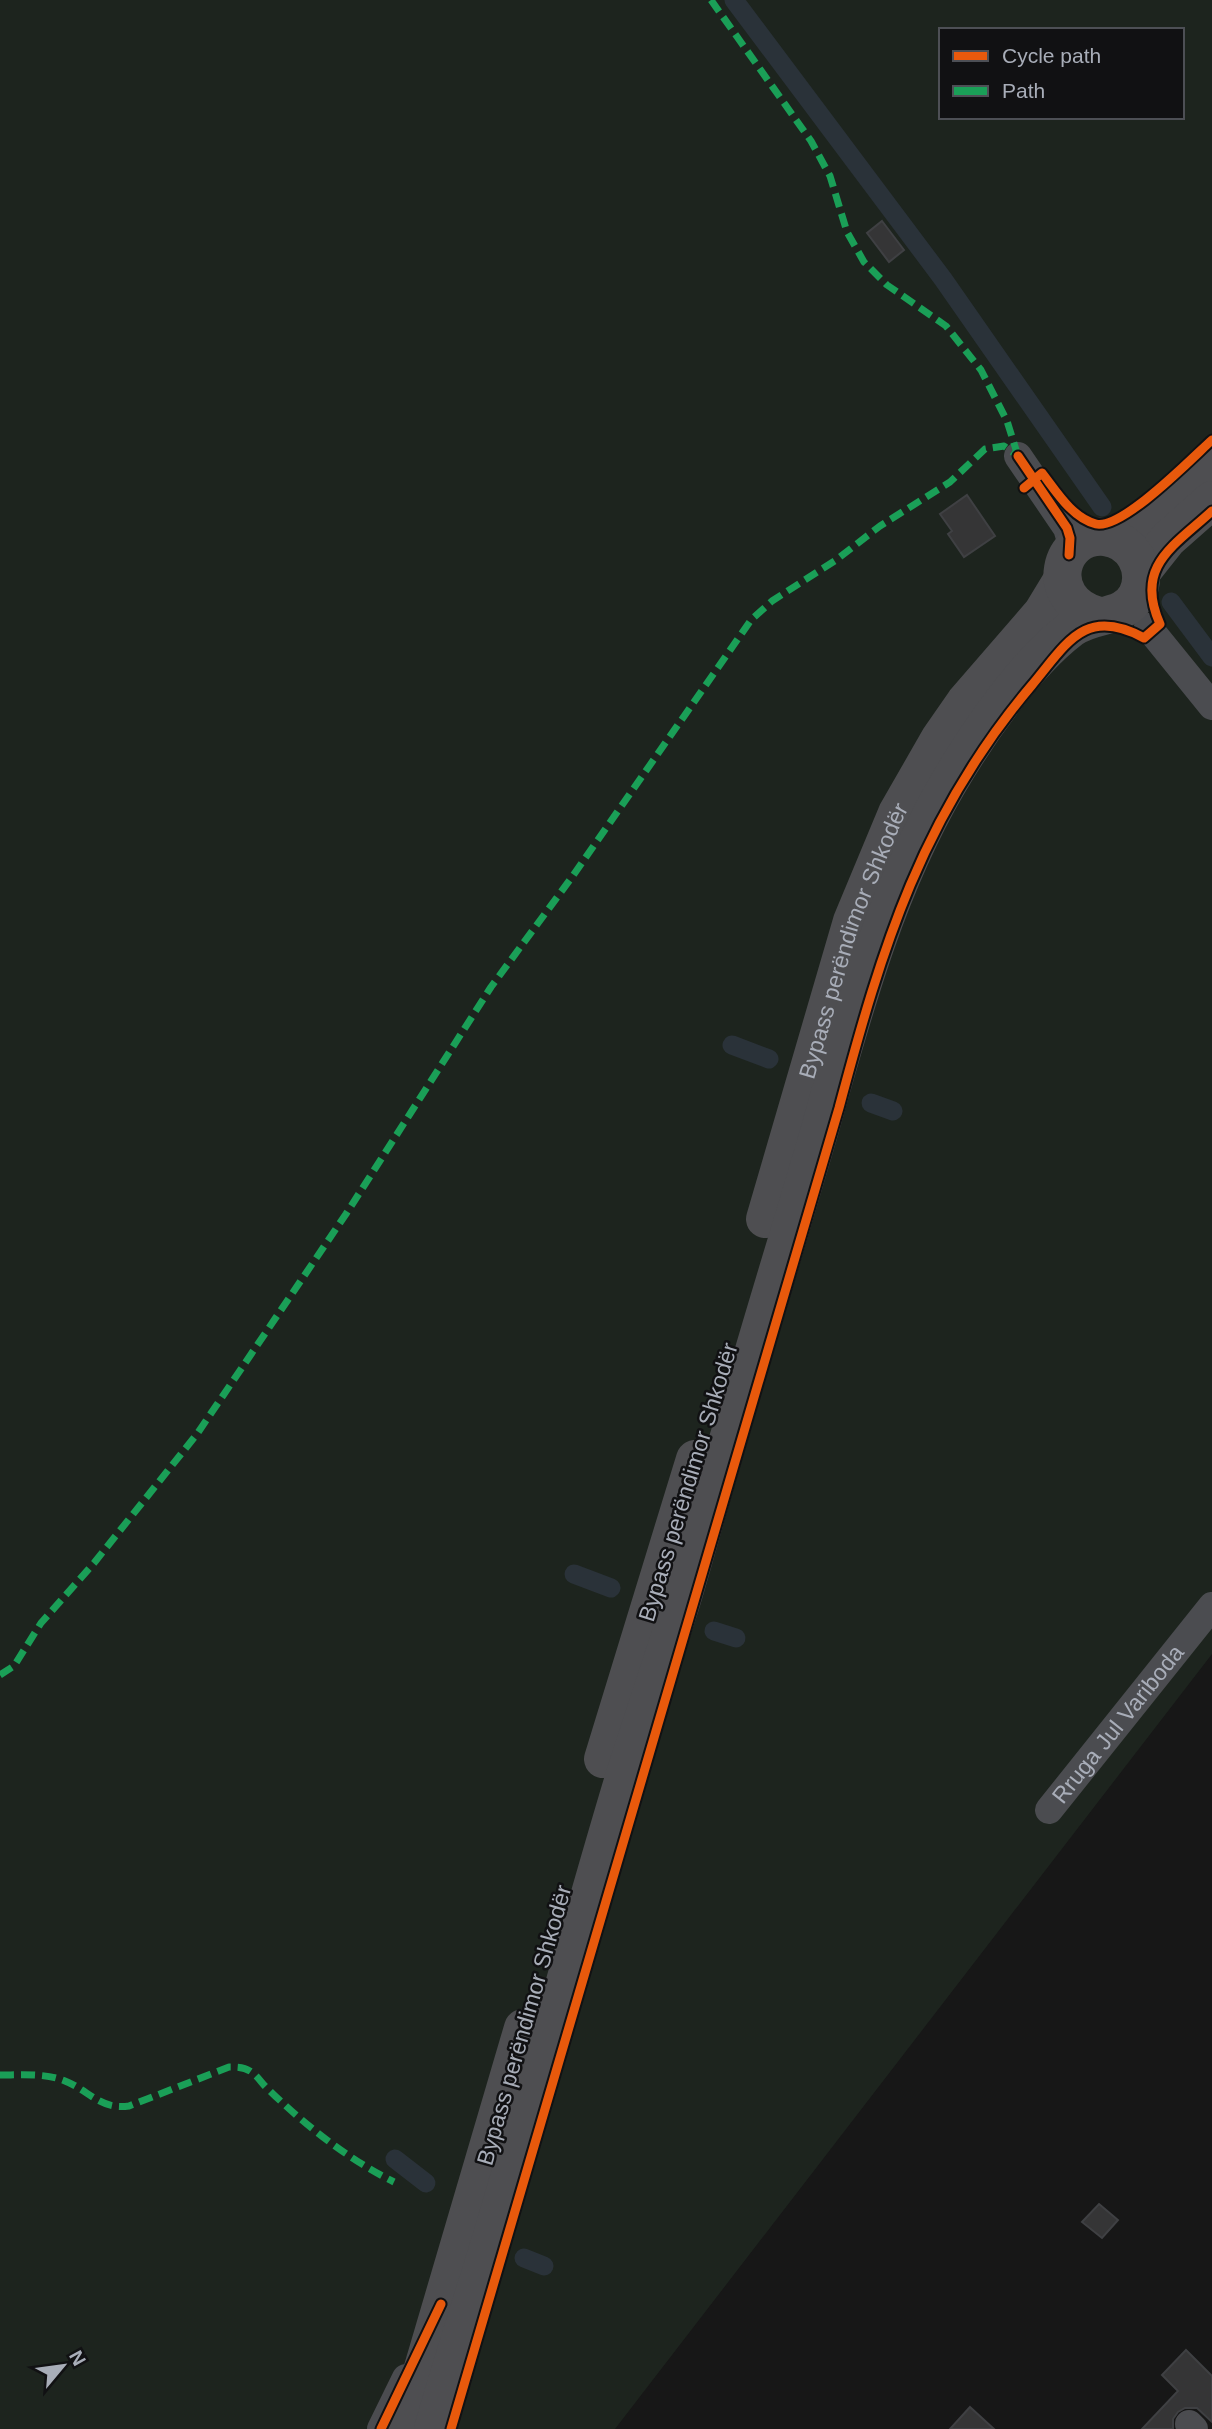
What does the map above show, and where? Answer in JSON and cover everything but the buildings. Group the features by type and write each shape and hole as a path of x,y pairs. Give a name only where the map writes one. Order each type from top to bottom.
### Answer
{"highway":[{"name":"Bypass perëndimor Shkodër","path":"405,2429 555,1914 732,1336 852,921 897,813 940,738 979,686 1042,613 1064,551 1089,539 1108,538 1131,532 1212,463"},
{"name":"Bypass perëndimor Shkodër","path":"433,2429 875,943 921,831 969,748 1039,658 1077,624 1129,605 1142,597 1174,533 1212,499"},
{"path":"1108,538 1126,545 1135,555 1142,597"},
{"path":"1064,551 1068,598 1084,611 1102,615"}],"street":[{"path":"1018,456 1064,551"},
{"path":"1142,597 1212,706"},
{"name":"Rruga Jul Variboda","path":"1049,1810 1212,1606"},
{"path":"382,2429 441,2304"}],"shaded area":[{"path":"0,0 1212,0 1212,1654 615,2429 0,2429"}],"waterway":[{"path":"734,0 943,279 1102,507"},
{"path":"1171,602 1212,657"},
{"path":"732,1045 769,1059"},
{"path":"871,1103 893,1111"},
{"path":"574,1574 611,1588"},
{"path":"714,1631 736,1638"},
{"path":"395,2159 426,2183"},
{"path":"524,2258 544,2266"}],"marked path":[{"path":"711,0 811,141 830,176 847,232 864,262 887,285 946,326 981,370 1007,421 1018,456"},
{"path":"0,1675 14,1666 41,1623 94,1563 197,1434 346,1214 491,987 572,877 751,620 772,601 836,560 880,526 950,482 985,449 1004,446 1018,456"},
{"path":"0,2075 58,2078 110,2105 129,2106 229,2067 242,2068 254,2074 328,2141 394,2182"}],"cycle path":[{"path":"1024,488 1042,473 1065,503 1079,516 1096,524 1108,523 1139,505 1212,440"},
{"path":"1018,456 1067,528 1070,538 1069,555"},
{"path":"451,2429 855,1049 890,938 910,885 961,783 994,734 1056,655 1067,643 1092,628 1107,626 1124,629 1144,638 1160,624 1153,604 1155,572 1172,547 1212,511"},
{"path":"381,2429 441,2304"}]}
